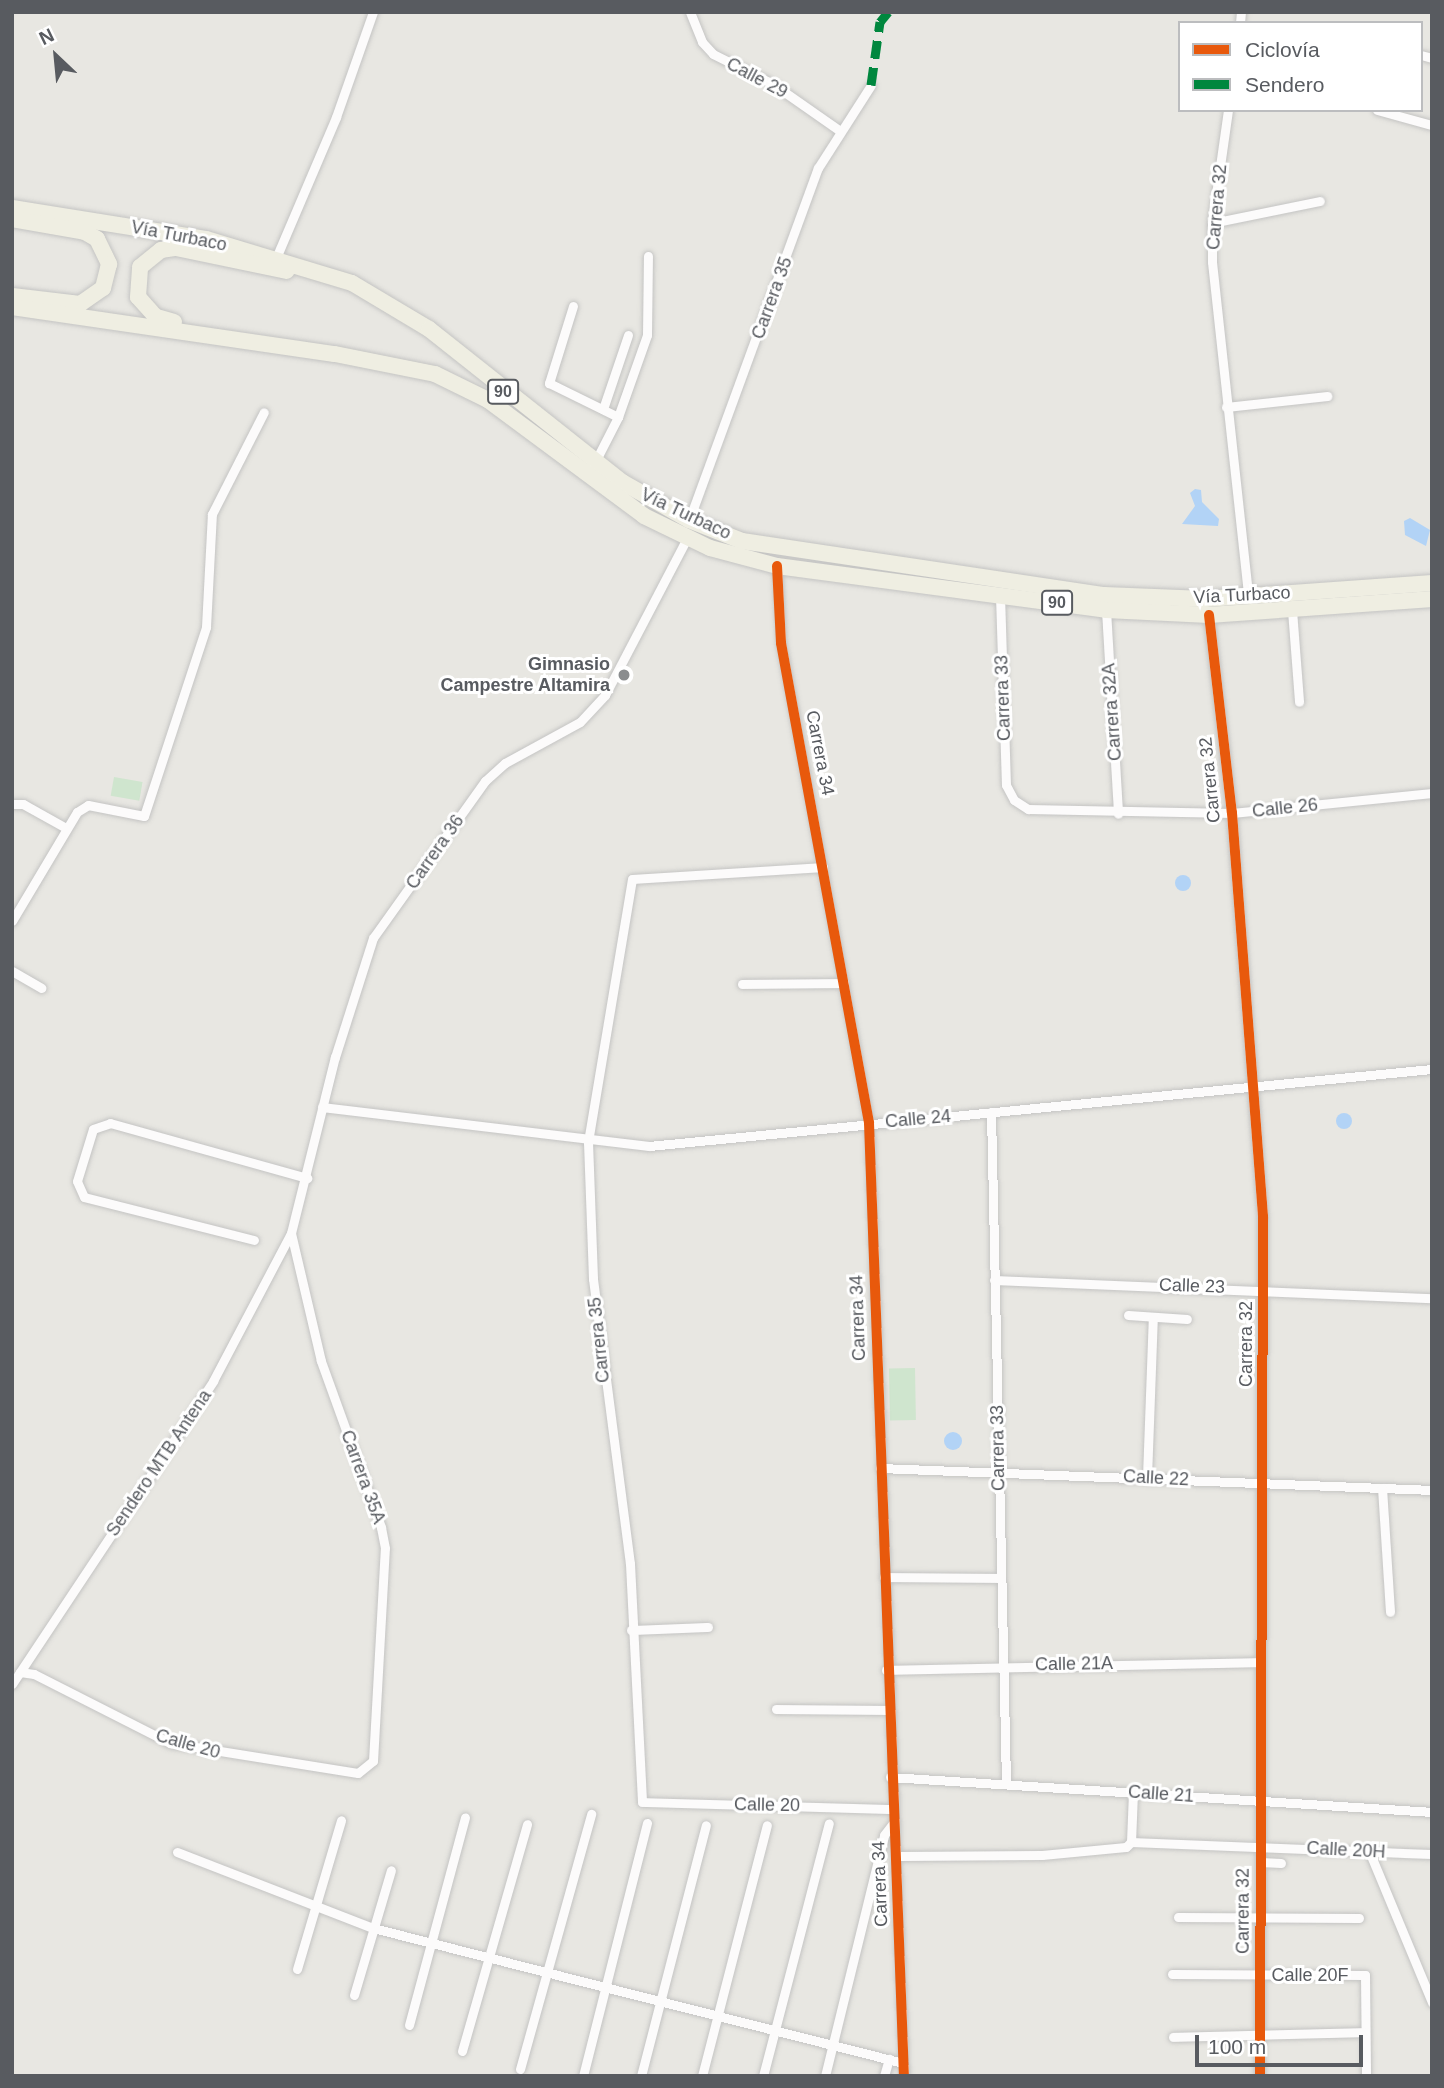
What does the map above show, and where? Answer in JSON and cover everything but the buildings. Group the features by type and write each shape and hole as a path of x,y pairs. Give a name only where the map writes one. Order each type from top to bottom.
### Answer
{"highway":[{"name":"Vía Turbaco","path":"12,208 206,239 316,269 372,293 420,323 594,464 689,520 775,548 1054,589 1205,600 1248,596 1431,595"},
{"path":"12,219 85,232 106,251 109,264 103,288 80,304 12,296"},
{"path":"316,269 287,271 176,248 152,255 136,281 138,298 156,317 319,341 335,354"},
{"name":"Vía Turbaco","path":"12,307 335,354 435,374 488,400 613,496 687,538 777,566 1105,610 1209,615 1292,610 1431,595"}],"street":[{"path":"276,258 336,117 373,12"},
{"name":"Calle 29","path":"690,12 702,42 713,54 773,84 840,131"},
{"name":"Carrera 35","path":"689,520 818,168 840,131 850,123 871,85"},
{"name":"Carrera 32","path":"1228,112 1212,223 1226,407 1248,596"},
{"path":"1384,112 1432,125"},
{"path":"1212,223 1320,201"},
{"path":"594,464 618,417 647,335 649,256"},
{"path":"573,306 550,383 618,417"},
{"path":"603,409 628,335"},
{"path":"1226,407 1327,396"},
{"path":"12,921 66,828 88,806 144,816 206,627 212,514 264,412"},
{"name":"Carrera 36","path":"290,1233 307,1178 322,1107 373,938 485,781 505,763 580,722 605,695 635,645 687,538"},
{"name":"Carrera 34","path":"777,566 781,643 869,1123 886,1670 890,1777 898,1856 904,2076"},
{"name":"Carrera 33","path":"1000,595 1006,785 1014,800"},
{"name":"Carrera 32A","path":"1105,610 1118,814"},
{"path":"1292,610 1299,702"},
{"name":"Carrera 32","path":"1209,615 1232,813 1253,1089 1263,1288 1261,2076"},
{"name":"Calle 26","path":"1014,800 1028,809 1118,814 1232,813 1432,793"},
{"path":"12,804 23,804 66,828"},
{"name":"Carrera 35","path":"642,1802 631,1630 630,1564 593,1279 588,1142 632,879 823,867"},
{"path":"12,971 42,988"},
{"path":"742,984 844,983"},
{"name":"Calle 24","path":"322,1107 588,1142 649,1146 869,1123 1253,1089 1432,1069"},
{"name":"Carrera 33","path":"990,1112 1006,1784"},
{"path":"254,1240 84,1197 77,1181 93,1129 110,1123 307,1178"},
{"name":"Sendero MTB Antena","path":"12,1685 213,1381 290,1233"},
{"name":"Carrera 35A","path":"290,1233 321,1361 381,1527 385,1548 373,1761 368,1769"},
{"name":"Calle 23","path":"994,1280 1263,1288 1432,1297"},
{"path":"1128,1315 1187,1319"},
{"path":"1147,1477 1153,1317"},
{"name":"Calle 22","path":"880,1468 1432,1490"},
{"path":"1382,1488 1390,1612"},
{"path":"884,1577 1001,1578"},
{"path":"631,1630 708,1627"},
{"name":"Calle 21A","path":"886,1670 1003,1665 1261,1662"},
{"name":"Calle 20","path":"20,1672 34,1674 170,1743 358,1773 368,1769"},
{"path":"776,1709 888,1710"},
{"name":"Calle 21","path":"890,1777 1432,1812"},
{"path":"1131,1842 1133,1793"},
{"name":"Calle 20","path":"642,1802 893,1809"},
{"path":"520,2069 591,1814"},
{"path":"409,2025 465,1817"},
{"path":"297,1969 341,1820"},
{"path":"825,2076 884,1835 894,1822"},
{"path":"583,2076 647,1823"},
{"path":"763,2076 829,1823"},
{"path":"462,2051 527,1824"},
{"path":"641,2076 706,1825"},
{"path":"702,2076 766,1825"},
{"name":"Calle 20H","path":"898,1856 1042,1854 1126,1847 1131,1842 1260,1845 1432,1854"},
{"path":"1369,1851 1432,2002"},
{"path":"177,1852 373,1928 903,2063"},
{"path":"1260,1862 1280,1863"},
{"path":"354,1995 391,1870"},
{"path":"1178,1917 1359,1918"},
{"name":"Calle 20F","path":"1172,1974 1365,1975 1364,2032"},
{"path":"1173,2037 1364,2032 1366,2076"},
{"path":"884,2076 889,2059"}],"green space":[{"path":"114,777 143,782 139,801 111,796"},
{"path":"889,1368 915,1368 916,1420 890,1420"}],"water":[{"path":"1195,489 1201,490 1202,502 1219,519 1218,526 1182,524 1195,506 1190,493"},
{"path":"1410,518 1430,530 1426,546 1405,535 1404,521"},
{"path":"1180,875 1186,875 1191,883 1189,889 1180,891 1175,886 1175,880"},
{"path":"1344,1113 1350,1115 1350,1127 1344,1129 1338,1127 1336,1121 1338,1115"},
{"path":"953,1432 959,1435 962,1441 959,1447 953,1450 947,1447 944,1441 947,1435"}],"marked path":[{"path":"871,85 880,22 888,12"}],"cycle path":[{"path":"777,566 781,643 869,1123 904,2076"},
{"path":"1209,615 1232,813 1263,1217 1260,2076"}],"place":[{"name":"Gimnasio Campestre Altamira","path":"624,675"}]}
